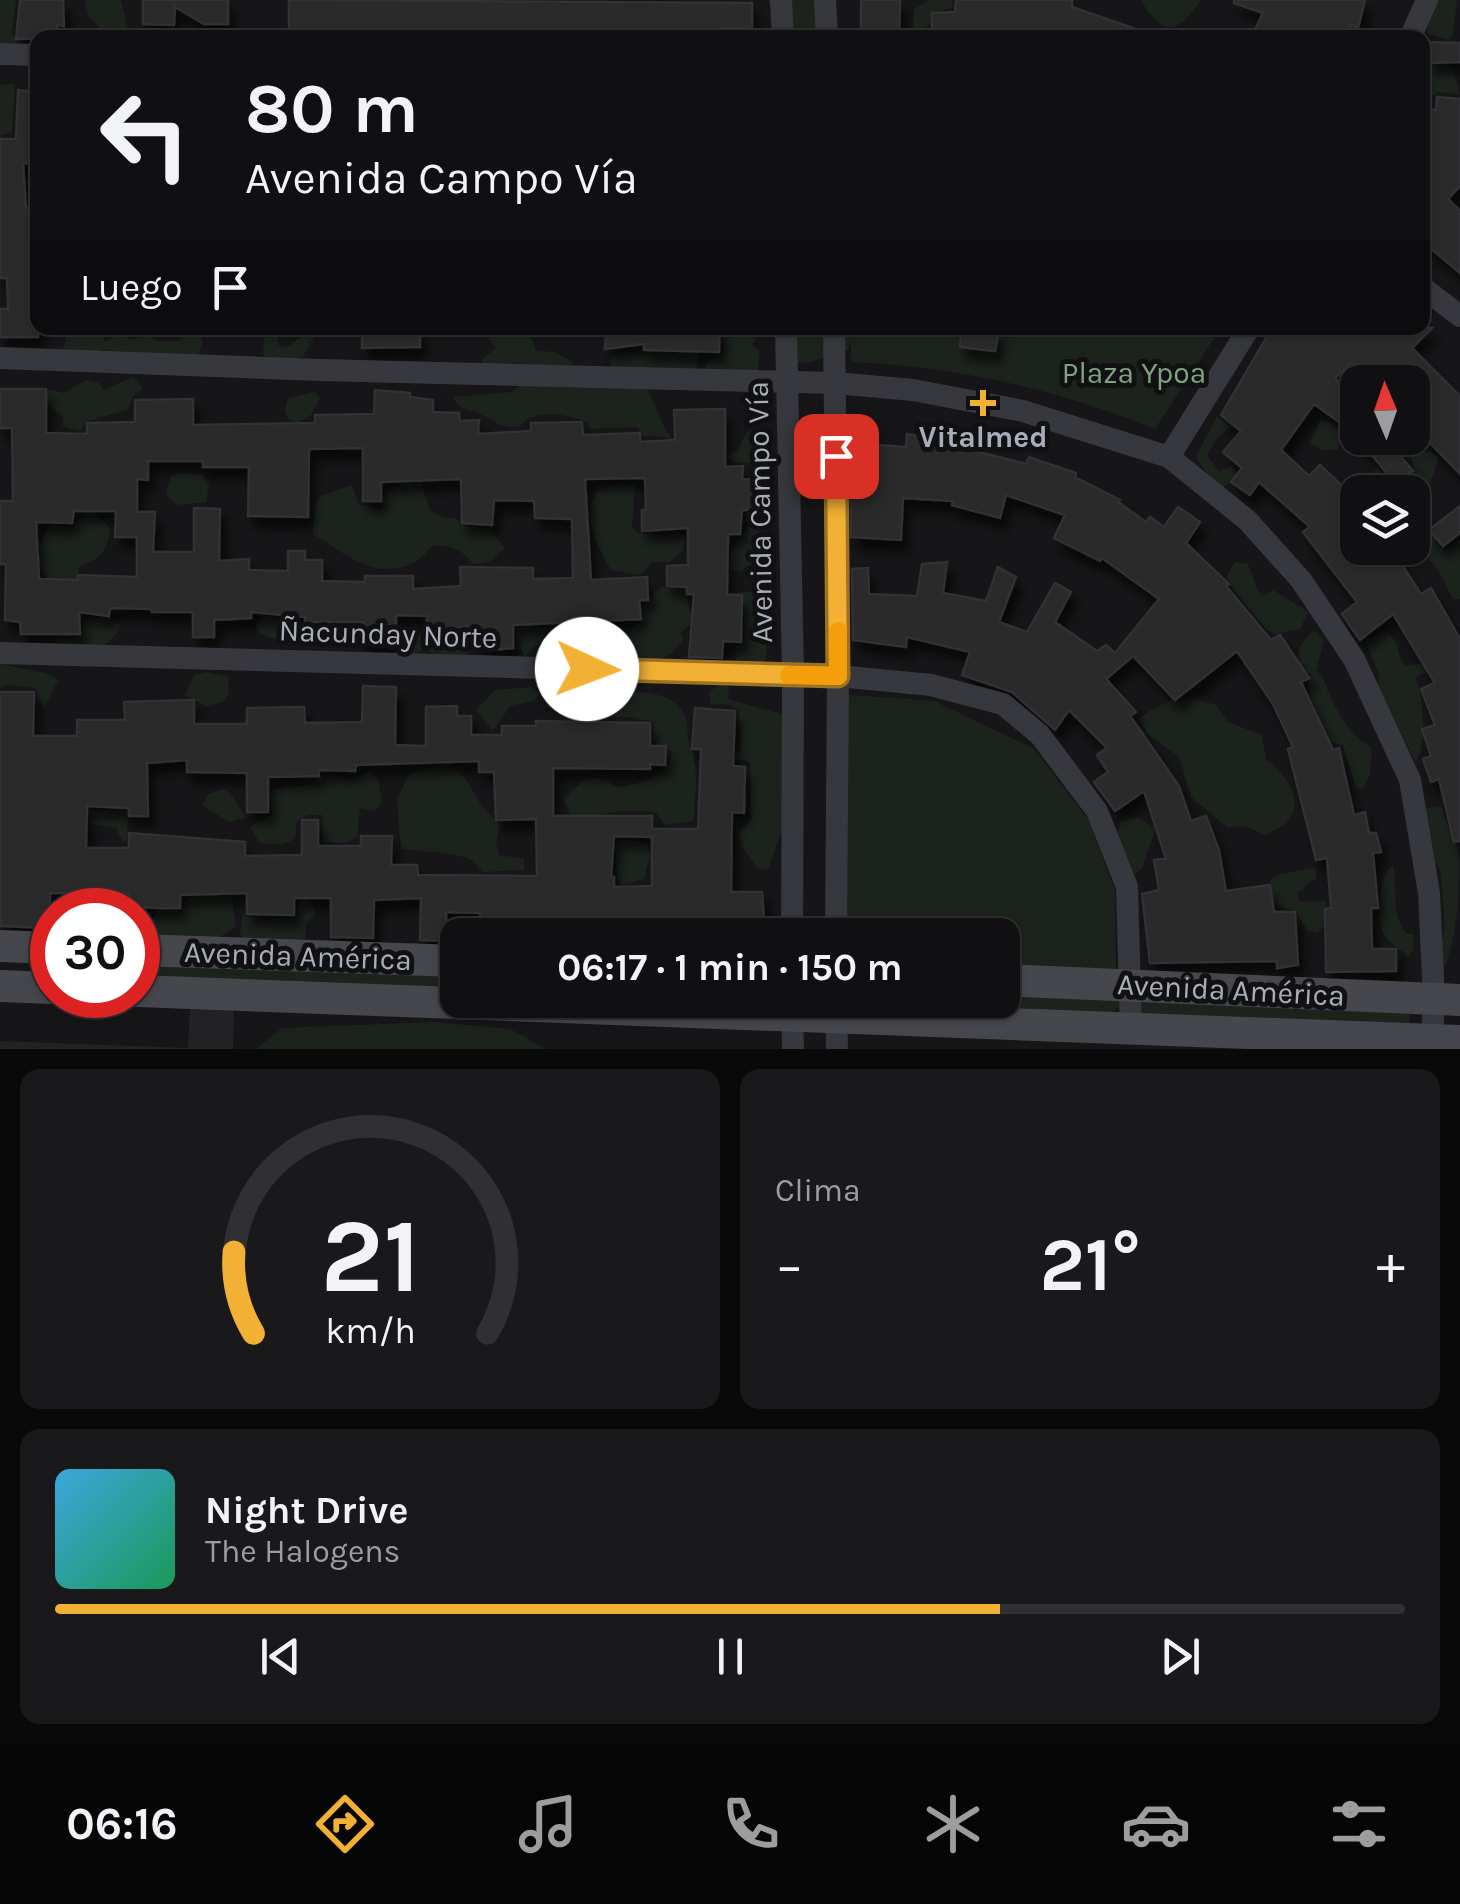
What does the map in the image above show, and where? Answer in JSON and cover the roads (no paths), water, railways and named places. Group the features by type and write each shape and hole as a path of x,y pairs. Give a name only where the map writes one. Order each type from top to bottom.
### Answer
{"main road":[{"path":"0,946 30,947"},
{"name":"Avenida América","path":"160,951 440,960"},
{"name":"Avenida América","path":"1020,981 1447,1000"},
{"path":"0,986 30,987"},
{"name":"Avenida América","path":"160,992 440,999"},
{"name":"Avenida América","path":"977,1018 1131,1030 1446,1040"}],"street":[{"path":"782,0 783,30"},
{"path":"826,0 827,30"},
{"path":"1414,30 1427,0"},
{"path":"0,54 30,55"},
{"path":"1430,292 1460,316"},
{"name":"Avenida Campo Vía","path":"786,335 793,675 792,918"},
{"path":"834,335 836,918"},
{"path":"1168,457 1245,335"},
{"path":"0,358 835,383 913,390 1023,411 1168,457 1247,520 1301,580 1354,659 1410,780 1447,1000 1446,1040"},
{"name":"Ñacunday Norte","path":"0,653 838,676 931,685 1003,704 1040,735 1097,811 1127,887 1131,1030"},
{"path":"792,1018 792,1049"},
{"path":"836,1018 836,1049"}],"place":[{"name":"Vitalmed","path":"983,403"}],"park label":[{"name":"Plaza Ypoa","path":"1134,373"}]}
